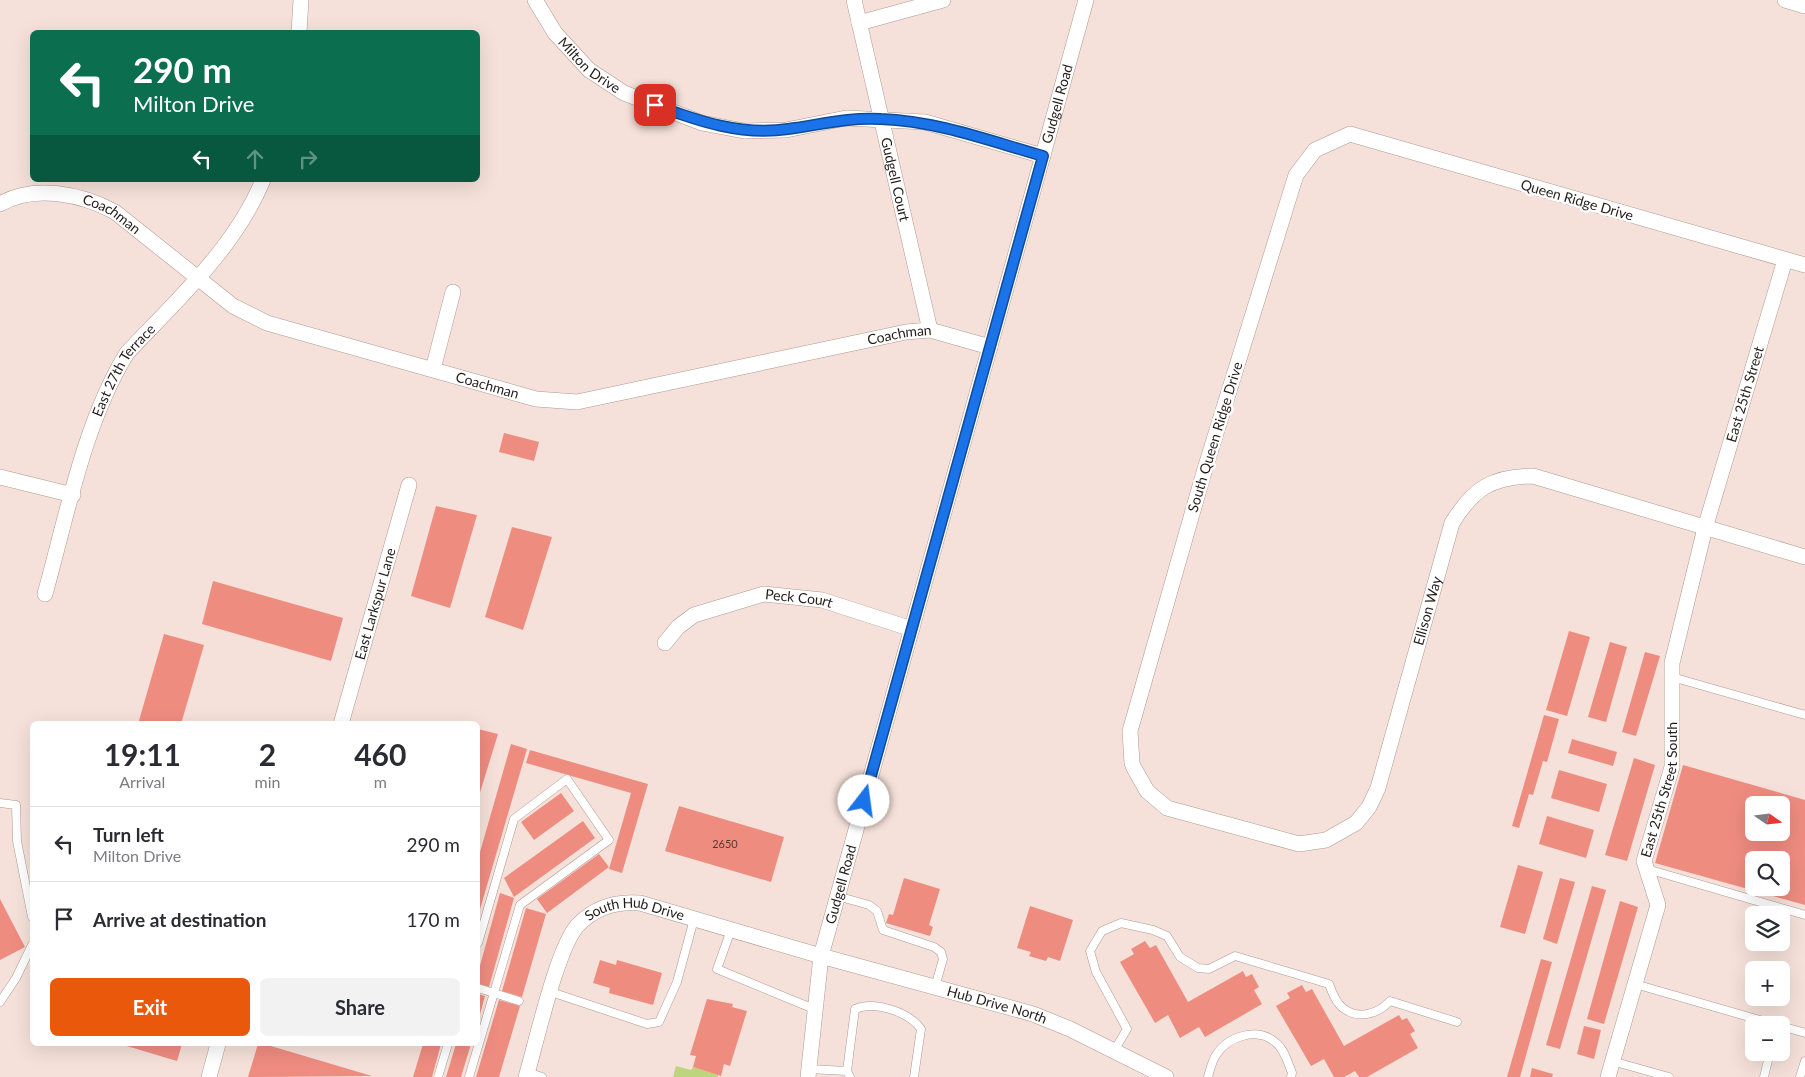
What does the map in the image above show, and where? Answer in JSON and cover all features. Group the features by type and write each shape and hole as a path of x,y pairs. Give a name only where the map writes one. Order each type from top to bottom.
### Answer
{"street":[{"path":"299,30 301,0"},
{"name":"Milton Drive","path":"536,0 555,33 589,70 624,94 702,123 752,131 786,130 846,118 925,122 1043,156"},
{"name":"Gudgell Court","path":"854,0 930,330"},
{"path":"859,23 943,0"},
{"name":"Gudgell Road","path":"809,1073 820,956 1086,0"},
{"path":"1785,0 1805,6"},
{"name":"Queen Ridge Drive","path":"1350,134 1805,266"},
{"name":"South Queen Ridge Drive","path":"1134,768 1130,731 1204,472 1296,175 1315,150 1350,134"},
{"name":"East 27th Terrace","path":"45,594 94,419 116,371 127,353 228,242 245,216 262,182"},
{"name":"Coachman","path":"0,204 22,196 69,194 101,204 115,212 233,306 267,323 536,399 577,402 906,332 930,330 990,346"},
{"name":"East 25th Street","path":"1705,528 1785,260"},
{"path":"433,370 453,292"},
{"name":"Ellison Way","path":"1134,768 1147,791 1167,808 1299,844 1326,840 1356,823 1369,807 1378,788 1452,523 1466,500 1487,484 1512,476 1532,476 1805,557"},
{"path":"0,477 73,495"},
{"name":"East Larkspur Lane","path":"342,721 409,484"},
{"name":"East 25th Street South","path":"1608,1077 1658,905 1644,861 1672,767 1672,663 1705,528"},
{"name":"Peck Court","path":"665,643 678,627 694,615 764,594 822,600 912,629"},
{"name":"South Hub Drive","path":"527,1075 564,950 577,926 593,912 606,906 632,902 820,956"},
{"name":"Hub Drive North","path":"820,956 1033,1014 1165,1077"},
{"path":"209,1077 217,1046"}],"lane":[{"path":"1672,678 1805,715"},
{"path":"480,936 514,819 567,779 610,840 520,905 480,1040"},
{"path":"0,803 16,805 17,842 30,907"},
{"path":"1647,869 1805,914"},
{"path":"837,896 869,905 877,911 884,930 941,952 943,959 935,987"},
{"path":"551,992 648,1024 659,1022 676,982 694,919"},
{"path":"1114,1051 1127,1029 1096,972 1090,951 1102,931 1121,923 1138,925 1167,936 1180,957 1198,968 1209,969 1234,956 1329,984 1342,1008 1353,1013 1365,1015 1377,1011 1390,1001 1457,1022"},
{"path":"731,930 717,969 814,1009"},
{"path":"0,1002 16,978 30,949"},
{"path":"1635,984 1746,1016"},
{"path":"480,989 519,1001"},
{"path":"809,1073 848,1074 855,1010 864,1006 877,1006 902,1014 916,1023 921,1029 914,1077"},
{"path":"1790,1029 1805,1033"},
{"path":"1208,1077 1216,1055 1225,1045 1240,1036 1254,1034 1275,1041 1282,1050 1292,1073 1291,1077"},
{"path":"438,1077 447,1046"},
{"path":"469,1077 478,1046"},
{"path":"1612,1061 1669,1077"},
{"path":"1764,1077 1768,1061"},
{"path":"1800,1077 1805,1061"},
{"path":"527,1075 542,1077"}],"green space":[{"path":"676,1066 691,1070 693,1067 718,1075 718,1077 673,1077"}],"building":[{"path":"504,433 539,442 534,461 499,452"},
{"path":"436,506 477,515 450,608 411,596"},
{"path":"512,527 552,537 523,630 485,617"},
{"path":"213,581 343,618 331,661 202,624"},
{"path":"1569,631 1590,637 1567,716 1546,710"},
{"path":"164,634 204,645 182,721 139,721"},
{"path":"1610,642 1627,647 1606,722 1588,717"},
{"path":"1645,652 1660,656 1636,736 1622,732"},
{"path":"1544,715 1559,719 1547,762 1543,761 1533,795 1529,794 1519,828 1512,826"},
{"path":"480,730 498,734 480,792"},
{"path":"1572,739 1617,752 1613,766 1568,753"},
{"path":"511,744 527,749 480,909 480,852"},
{"path":"530,750 648,784 622,873 609,869 631,793 526,763"},
{"path":"1634,758 1655,765 1627,861 1605,855"},
{"path":"1683,765 1805,800 1805,905 1773,896 1790,896 1790,851 1745,851 1745,888 1655,863"},
{"path":"1559,770 1607,784 1599,812 1551,798"},
{"path":"561,793 574,811 534,840 521,822"},
{"path":"679,806 784,837 771,882 665,851"},
{"path":"1547,816 1594,830 1586,858 1539,844"},
{"path":"583,821 595,838 514,897 504,878"},
{"path":"599,854 609,867 547,913 537,899"},
{"path":"1518,865 1543,872 1525,934 1500,927"},
{"path":"904,878 940,889 929,925 933,927 930,936 886,923 889,914 893,915"},
{"path":"1560,878 1575,882 1557,944 1543,939"},
{"path":"1592,886 1606,890 1560,1049 1546,1045"},
{"path":"500,893 514,898 489,987 480,985 480,966"},
{"path":"0,899 25,947 0,960"},
{"path":"1620,901 1638,907 1604,1024 1587,1019"},
{"path":"1030,906 1073,920 1060,961 1048,957 1046,961 1029,956 1031,952 1017,948"},
{"path":"526,908 546,914 522,997 502,991"},
{"path":"1145,941 1150,948 1156,945 1188,1002 1243,971 1246,977 1252,974 1259,987 1254,990 1262,1004 1205,1037 1199,1027 1180,1038 1168,1015 1155,1023 1120,962 1134,954 1131,949"},
{"path":"1541,959 1552,962 1520,1077 1507,1077"},
{"path":"600,960 616,965 617,960 662,973 653,1005 609,993 610,988 593,983"},
{"path":"1302,985 1306,992 1312,989 1344,1046 1399,1015 1402,1020 1407,1018 1415,1031 1410,1034 1418,1048 1367,1077 1359,1077 1355,1071 1344,1077 1334,1077 1324,1059 1311,1066 1276,1006 1290,998 1287,993"},
{"path":"480,995 485,996 480,1014"},
{"path":"707,999 733,1004 732,1007 747,1011 730,1066 724,1064 721,1076 693,1067 696,1056 690,1055"},
{"path":"499,1000 520,1006 499,1077 476,1077"},
{"path":"1584,1026 1601,1030 1594,1059 1577,1054"},
{"path":"127,1046 181,1046 177,1061"},
{"path":"257,1046 271,1046 372,1076 248,1077"},
{"path":"422,1046 440,1046 432,1077 413,1077"},
{"path":"455,1046 470,1046 461,1077 446,1077"},
{"path":"1532,1068 1553,1074 1552,1077 1530,1077"}],"route":[{"path":"655,105 702,123 744,131 786,130 846,118 925,122 1043,156 864,801"}]}
